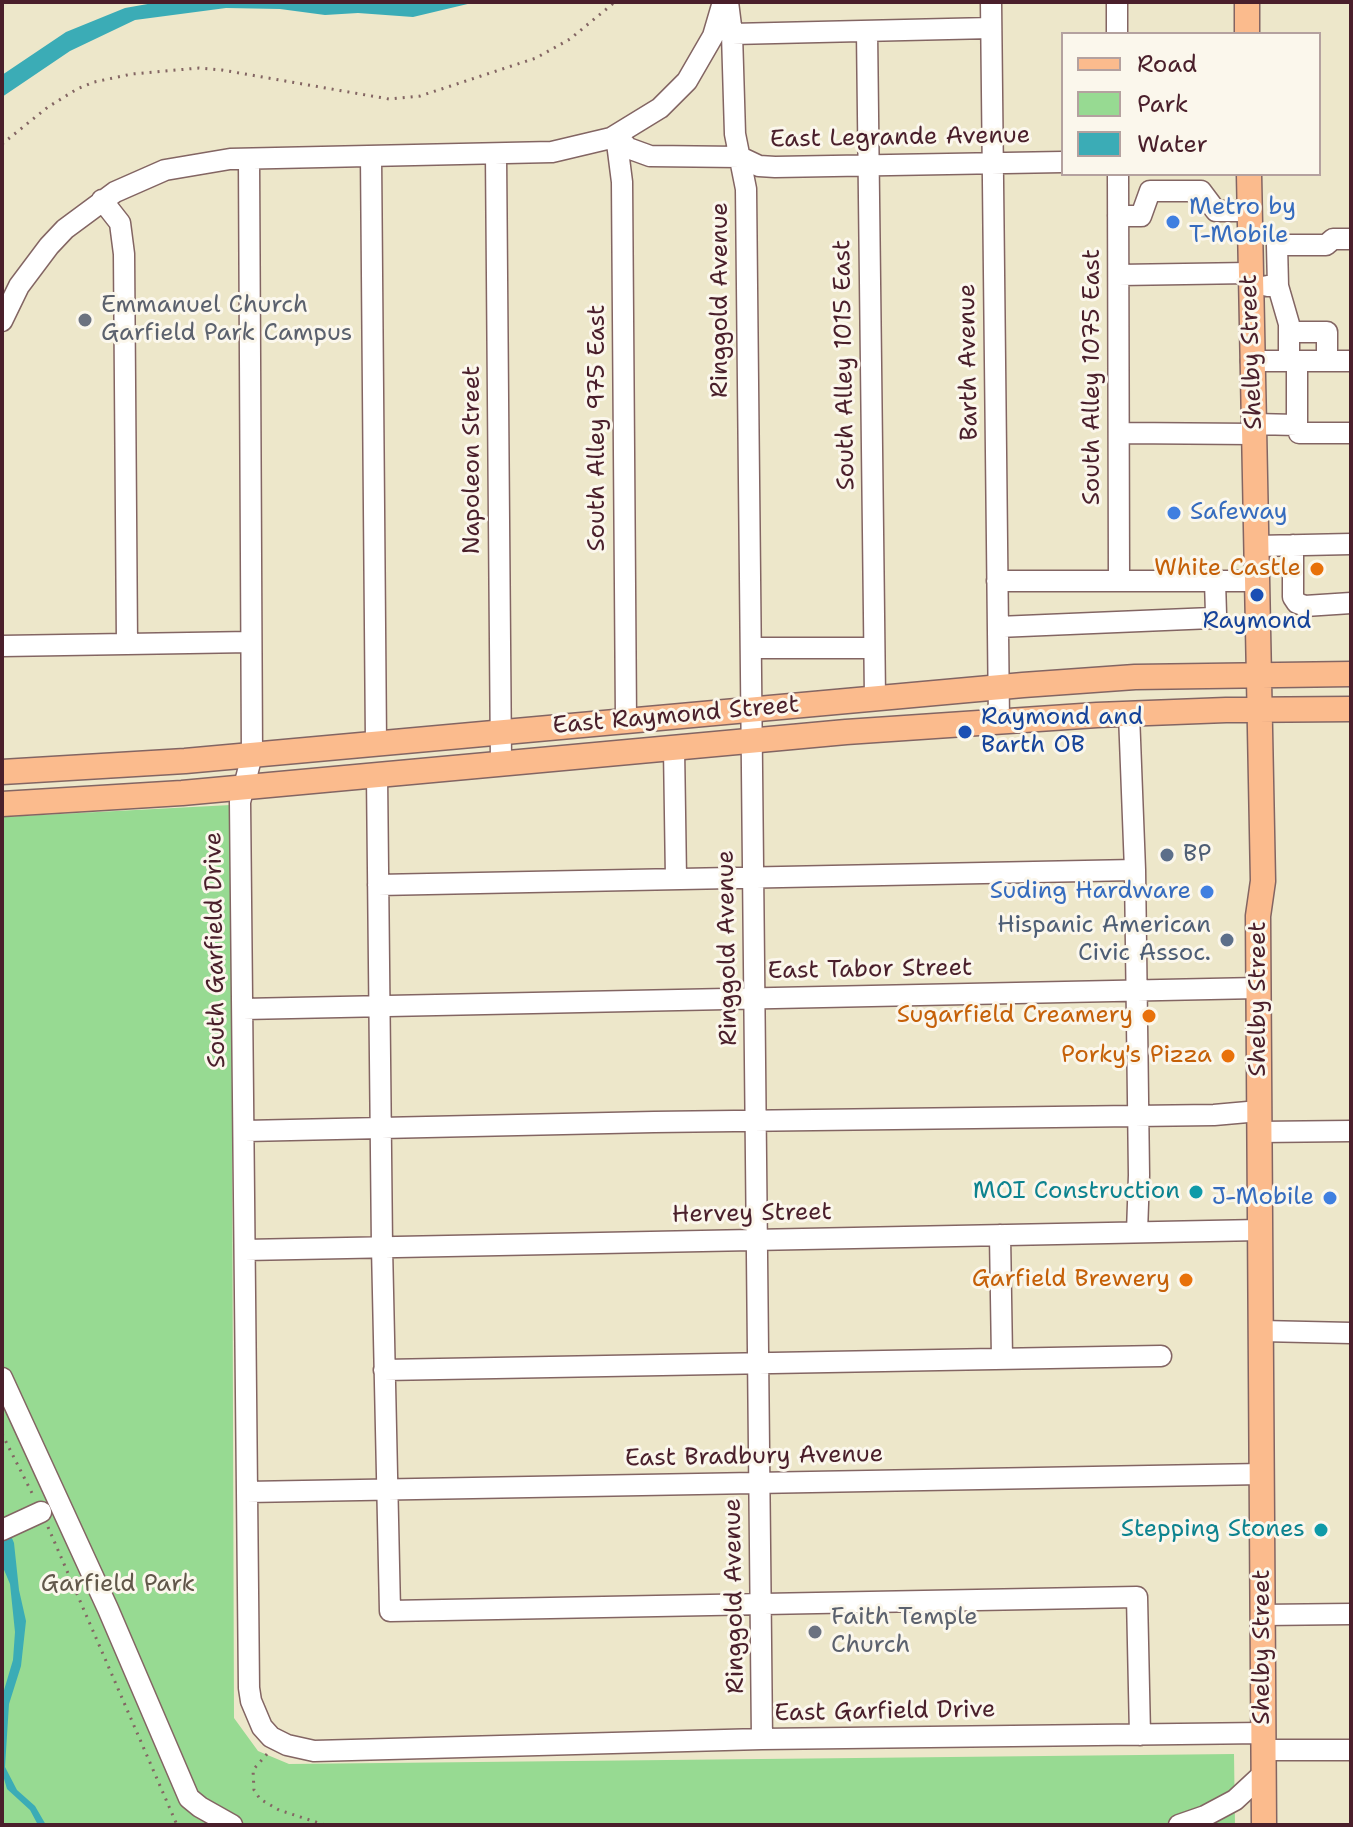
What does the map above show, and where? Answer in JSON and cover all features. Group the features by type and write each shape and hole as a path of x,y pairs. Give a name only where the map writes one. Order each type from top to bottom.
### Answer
{"main road":[{"path":"1247,2 1247,32"},
{"name":"Shelby Street","path":"1249,176 1263,881 1258,916 1258,988 1264,1825"},
{"name":"East Raymond Street","path":"2,772 131,766 1135,677 1351,674"},
{"name":"East Raymond Street","path":"2,804 245,787 846,732 1129,714 1351,709"}],"street":[{"name":"Ringgold Avenue","path":"725,2 732,34 735,134 746,189 762,1739"},
{"path":"2,321 19,286 65,229 102,200 139,179 182,165 249,159 496,154 574,148 616,135 660,108 687,81 713,36 725,2"},
{"name":"Barth Avenue","path":"991,2 999,722"},
{"path":"1117,2 1117,32"},
{"path":"732,34 991,28"},
{"name":"South Alley 1015 East","path":"867,31 875,698"},
{"name":"East Legrande Avenue","path":"616,135 628,148 650,156 740,157 759,166 1061,162"},
{"name":"South Alley 975 East","path":"616,135 622,182 626,720"},
{"name":"Napoleon Street","path":"496,154 501,764"},
{"path":"371,156 376,743"},
{"name":"South Garfield Drive","path":"249,159 252,755 240,802 249,1688 256,1714 271,1737"},
{"name":"South Alley 1075 East","path":"1118,176 1119,579"},
{"path":"1118,216 1141,216 1150,183 1201,183 1216,211 1249,211"},
{"path":"102,200 120,223 124,254 127,644"},
{"path":"1351,239 1333,239 1326,245 1277,245 1278,286 1289,332 1299,433 1351,433"},
{"path":"1119,275 1250,280 1278,286"},
{"path":"1289,332 1327,332 1327,361"},
{"path":"1251,361 1351,361"},
{"path":"1120,433 1297,425"},
{"path":"1257,546 1351,544"},
{"path":"1293,545 1293,597 1297,603 1305,606 1351,603"},
{"path":"997,581 1257,581"},
{"path":"998,627 1212,618 1216,614 1215,581"},
{"path":"2,646 251,642"},
{"path":"751,648 874,648"},
{"path":"1129,714 1135,870 1137,1232"},
{"path":"674,748 676,879"},
{"path":"377,775 380,1128 390,1611 1137,1597 1140,1735"},
{"path":"378,885 1135,870"},
{"name":"East Tabor Street","path":"243,1009 1258,988"},
{"path":"245,1131 1214,1115 1351,1131"},
{"name":"Hervey Street","path":"245,1250 1260,1230"},
{"path":"1000,1235 1002,1358"},
{"path":"1261,1331 1351,1333"},
{"path":"384,1370 1161,1356"},
{"path":"2,1378 108,1609 199,1825"},
{"name":"East Bradbury Avenue","path":"247,1492 1262,1474"},
{"path":"12,1526 41,1512"},
{"path":"1262,1615 1351,1614"},
{"name":"East Garfield Drive","path":"271,1737 287,1745 314,1751 762,1739 1140,1735 1263,1752 1351,1750"},
{"path":"1179,1825 1235,1800 1263,1752"},
{"path":"189,1798 232,1825"}],"path":[{"path":"2,144 30,120 77,89 132,74 199,68 389,99 420,96 536,58 570,39 615,2"},
{"path":"2,1434 41,1512 177,1825"},
{"path":"271,1737 267,1754 253,1770 254,1790 269,1805 325,1825"}],"green space":[{"name":"Garfield Park","path":"231,805 234,1718 258,1751 289,1764 1234,1754 1235,1825 2,1825 2,817"}],"water":[{"path":"159,2 476,2 413,17 226,8 135,20 70,51 2,97 2,75 66,32 125,8"},
{"path":"2,1514 14,1543 26,1621 21,1666 9,1704 5,1767 17,1790 35,1806 46,1825 38,1825 30,1810 7,1789 2,1772 2,1697 13,1660 15,1632 10,1584 2,1565"}],"place":[{"name":"Metro by T-Mobile","path":"1173,222"},
{"name":"Emmanuel Church Garfield Park Campus","path":"85,320"},
{"name":"Safeway","path":"1174,513"},
{"name":"White Castle","path":"1317,569"},
{"name":"Raymond","path":"1257,595"},
{"name":"Raymond and Barth OB","path":"965,732"},
{"name":"BP","path":"1167,855"},
{"name":"Suding Hardware","path":"1207,892"},
{"name":"Hispanic American Civic Assoc.","path":"1227,940"},
{"name":"Sugarfield Creamery","path":"1149,1016"},
{"name":"Porky's Pizza","path":"1228,1056"},
{"name":"MOI Construction","path":"1196,1192"},
{"name":"J-Mobile","path":"1330,1198"},
{"name":"Garfield Brewery","path":"1186,1280"},
{"name":"Stepping Stones","path":"1321,1530"},
{"name":"Faith Temple Church","path":"815,1632"}]}
